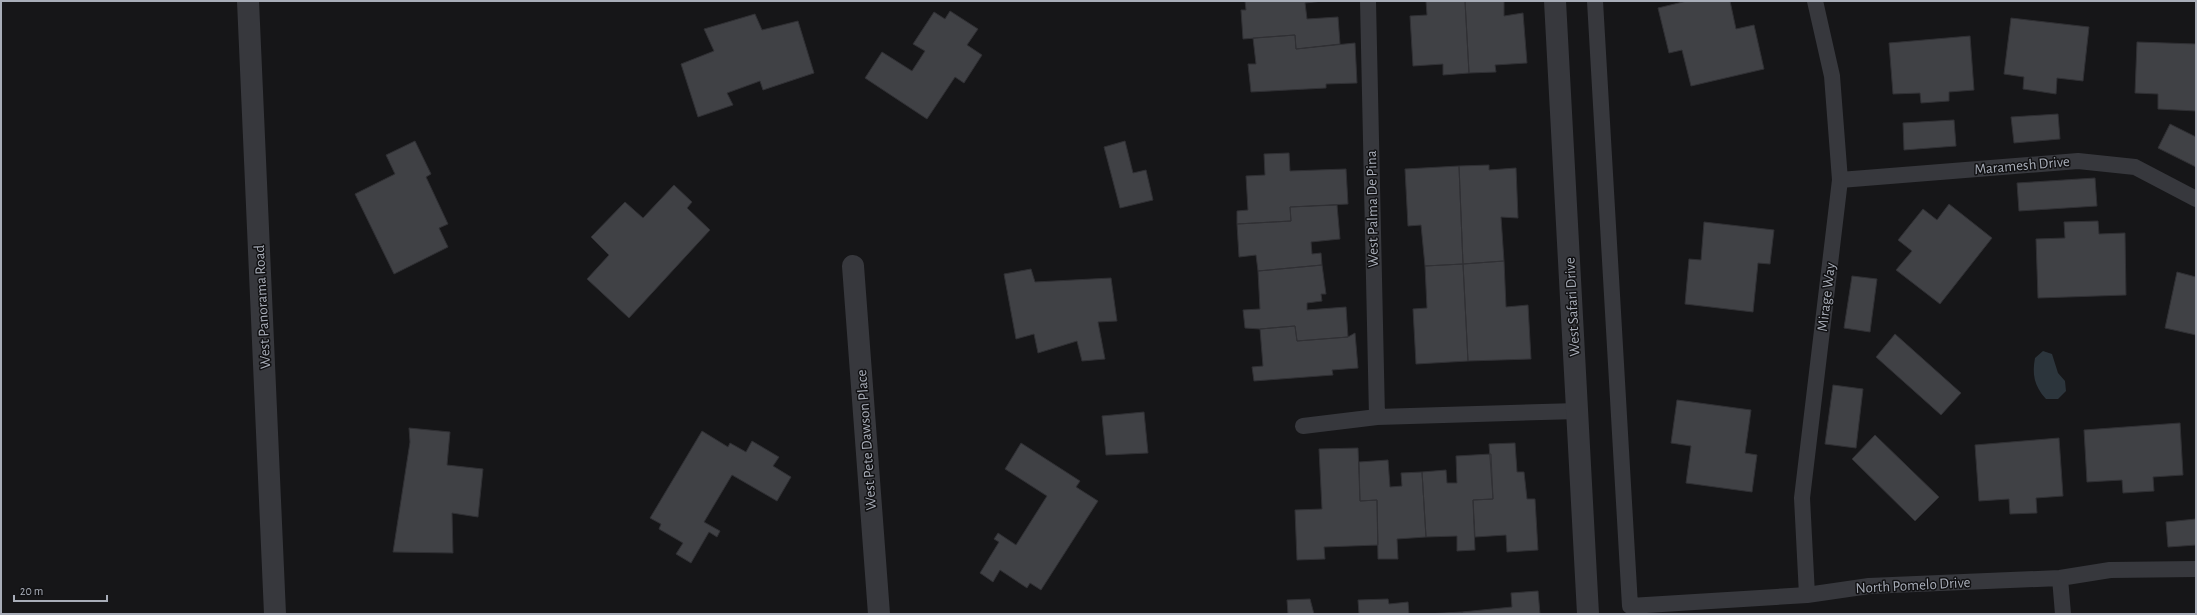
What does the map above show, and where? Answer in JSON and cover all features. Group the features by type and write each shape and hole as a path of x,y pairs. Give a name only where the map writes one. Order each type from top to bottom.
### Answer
{"street":[{"name":"West Panorama Road","path":"248,1 276,614"},
{"name":"West Safari Drive","path":"1555,1 1588,614"},
{"name":"West Pete Dawson Place","path":"853,266 879,614"}],"lane":[{"name":"West Palma De Pina","path":"1368,1 1377,417"},
{"name":"North Pomelo Drive","path":"1595,1 1630,606 1807,595 1869,586 2060,578 2110,570 2196,569"},
{"name":"Mirage Way","path":"1807,595 1802,498 1840,180 1832,76 1815,1"},
{"name":"Maramesh Drive","path":"1840,180 2078,161 2135,167 2196,199"},
{"path":"1303,426 1377,417 1578,411"},
{"path":"2060,578 2063,614"}],"shaded area":[{"path":"2043,351 2052,354 2058,373 2065,381 2066,391 2058,399 2046,399 2036,385 2034,375 2035,358"}],"building":[{"path":"1245,1 1323,1 1305,3 1307,19 1338,17 1340,44 1296,49 1295,35 1243,39 1241,10 1246,10"},
{"path":"1426,1 1465,1 1469,73 1443,75 1443,64 1413,66 1410,16 1427,15"},
{"path":"1465,1 1504,1 1504,16 1523,13 1527,63 1495,65 1496,72 1469,73"},
{"path":"1687,1 1730,1 1736,29 1754,25 1764,69 1691,86 1682,50 1669,53 1658,8"},
{"path":"950,11 978,29 967,45 982,55 964,83 955,77 927,119 865,78 882,52 912,71 925,51 913,44 934,12 945,19"},
{"path":"755,14 762,30 798,21 814,73 763,90 760,81 727,93 733,105 698,117 681,64 714,51 704,29"},
{"path":"2011,18 2089,27 2083,81 2057,78 2056,94 2023,89 2024,77 2004,74"},
{"path":"1295,35 1296,49 1355,43 1357,83 1326,84 1326,88 1251,92 1248,64 1256,64 1253,38"},
{"path":"1970,36 1974,90 1949,92 1949,101 1921,103 1920,93 1893,94 1889,43"},
{"path":"2137,42 2196,44 2196,111 2158,109 2158,94 2135,93"},
{"path":"2058,114 2060,139 2014,143 2011,117"},
{"path":"1954,120 1956,146 1904,150 1903,123"},
{"path":"2170,124 2196,137 2196,167 2158,148"},
{"path":"415,141 431,174 426,177 448,224 439,228 448,247 394,274 355,194 395,174 386,155"},
{"path":"1125,141 1133,173 1146,170 1153,200 1120,208 1104,147"},
{"path":"1289,153 1290,171 1346,169 1348,204 1290,207 1291,221 1237,224 1237,211 1248,210 1246,176 1265,175 1264,154"},
{"path":"1489,165 1489,170 1516,168 1518,218 1501,217 1504,261 1463,264 1459,166"},
{"path":"1459,166 1463,264 1425,266 1421,225 1408,226 1405,169"},
{"path":"2095,178 2097,206 2019,211 2017,183"},
{"path":"674,185 692,202 687,208 710,230 629,318 587,279 609,255 591,237 625,202 643,218"},
{"path":"1949,204 1992,238 1940,304 1896,270 1912,251 1898,240 1923,209 1937,220"},
{"path":"1337,205 1340,239 1311,242 1312,254 1321,253 1322,265 1258,271 1256,255 1239,257 1237,224 1291,221 1290,207"},
{"path":"2098,221 2099,234 2125,233 2126,295 2038,298 2036,239 2065,238 2064,222"},
{"path":"1704,222 1774,230 1770,264 1758,263 1753,312 1685,304 1689,259 1701,260"},
{"path":"1504,261 1506,307 1528,305 1531,359 1468,361 1463,264"},
{"path":"1463,264 1468,361 1416,364 1413,309 1427,308 1425,266"},
{"path":"1322,265 1326,294 1321,294 1322,301 1307,303 1307,310 1346,307 1348,337 1297,341 1295,326 1260,329 1245,328 1243,310 1260,309 1258,271"},
{"path":"1031,269 1035,282 1111,278 1117,321 1098,322 1105,359 1082,361 1077,341 1038,353 1034,334 1016,339 1004,274"},
{"path":"2177,272 2196,277 2196,335 2165,328"},
{"path":"1852,276 1877,279 1870,332 1844,328"},
{"path":"1295,326 1297,341 1348,337 1355,333 1358,368 1332,370 1333,375 1254,381 1252,367 1263,366 1260,329"},
{"path":"1895,334 1961,393 1941,415 1876,357"},
{"path":"1833,385 1863,389 1856,448 1825,444"},
{"path":"1677,400 1751,410 1745,453 1757,455 1752,492 1686,483 1691,446 1671,443"},
{"path":"1144,412 1148,453 1106,455 1102,416"},
{"path":"2180,423 2183,475 2153,477 2154,491 2123,493 2122,480 2087,482 2084,430"},
{"path":"409,428 450,432 447,465 483,469 478,517 452,513 453,553 393,552 410,442"},
{"path":"702,431 728,447 730,443 746,452 752,441 779,457 773,466 791,477 777,501 732,475 704,522 720,531 717,537 709,532 691,563 676,554 683,543 659,529 661,524 650,518"},
{"path":"1875,435 1939,497 1915,521 1852,459"},
{"path":"2059,438 2063,496 2036,498 2037,513 2010,514 2009,499 1979,501 1975,445"},
{"path":"1021,443 1080,481 1076,487 1098,501 1041,590 1030,583 1027,588 1000,570 993,582 980,573 999,542 994,539 998,533 1016,545 1047,496 1005,469"},
{"path":"1515,443 1517,472 1524,472 1527,499 1535,499 1538,550 1507,552 1506,535 1475,537 1473,500 1493,499 1489,444"},
{"path":"1358,448 1360,501 1377,500 1378,545 1324,547 1325,559 1297,560 1295,510 1322,509 1319,449"},
{"path":"1491,454 1493,499 1473,500 1475,550 1457,551 1457,536 1426,537 1422,472 1446,470 1447,483 1457,483 1456,456"},
{"path":"1388,460 1390,487 1402,486 1401,473 1422,472 1426,537 1397,539 1398,559 1378,559 1377,500 1360,501 1359,462"},
{"path":"2196,519 2196,545 2168,547 2166,522"},
{"path":"1538,591 1540,614 1462,614 1462,612 1512,607 1511,593"},
{"path":"1310,599 1314,614 1288,614 1287,600"},
{"path":"1388,599 1389,604 1408,602 1409,614 1359,614 1358,600"},
{"path":"1462,612 1462,614 1426,614"}]}
